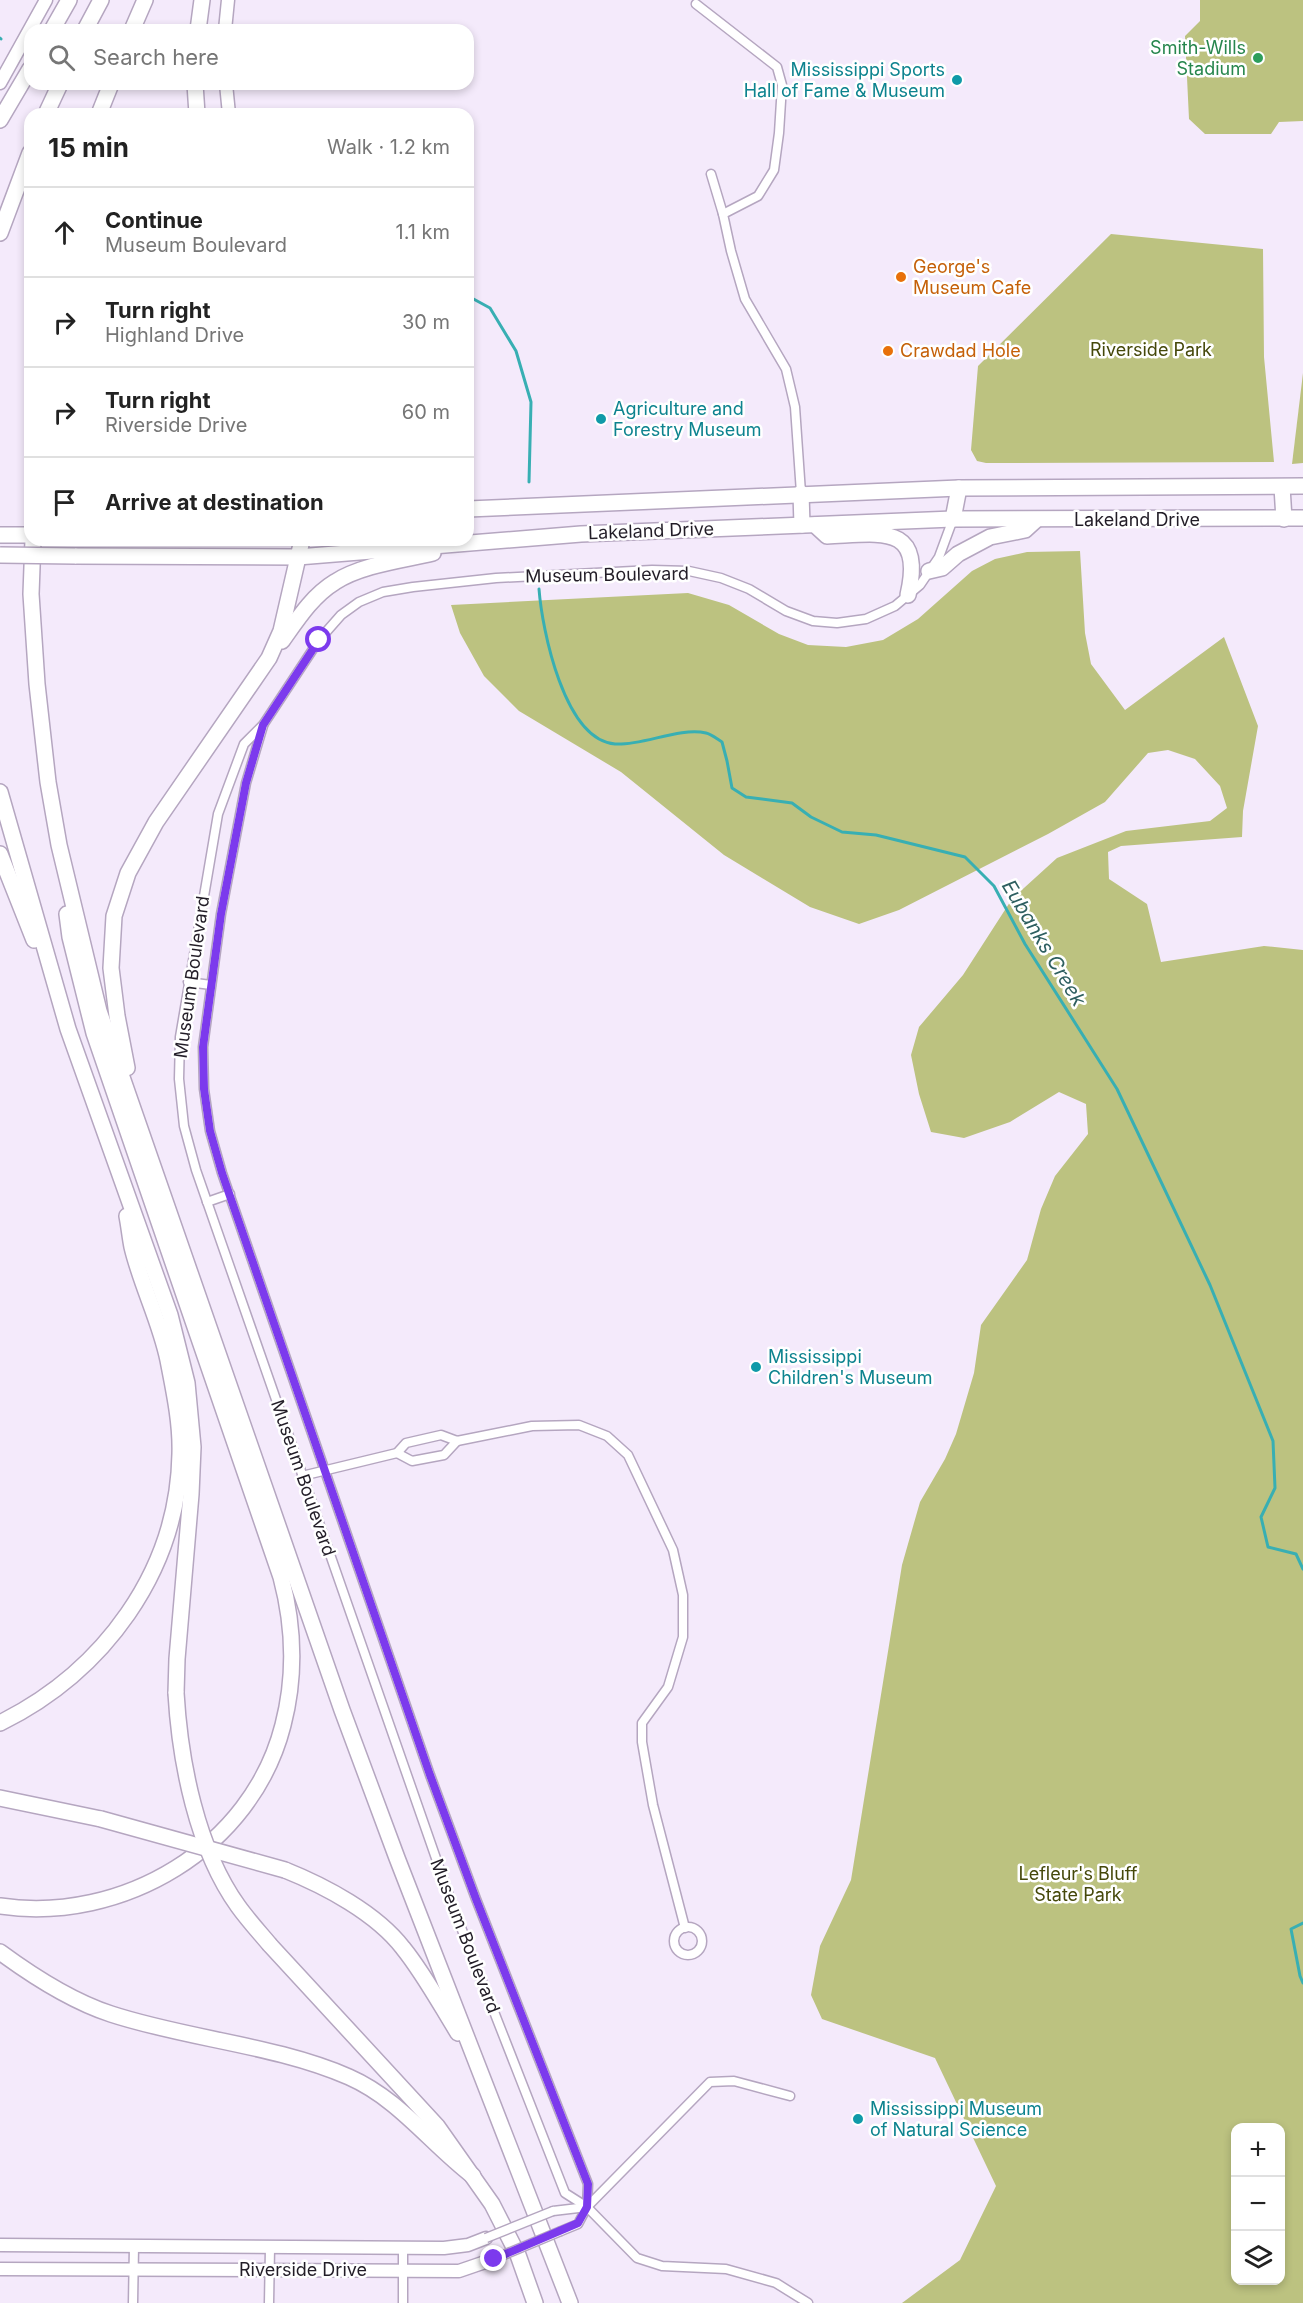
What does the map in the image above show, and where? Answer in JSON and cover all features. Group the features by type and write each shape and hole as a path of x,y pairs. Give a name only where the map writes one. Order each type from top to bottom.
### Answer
{"highway":[{"path":"55,24 69,0"},
{"path":"88,24 101,0"},
{"path":"135,24 145,0"},
{"path":"199,24 202,0"},
{"path":"0,120 24,79"},
{"path":"49,108 57,90"},
{"path":"101,108 109,90"},
{"path":"195,90 197,108"},
{"path":"0,233 24,169"},
{"name":"Lakeland Drive","path":"474,509 959,488 1303,486"},
{"path":"1282,487 1284,519"},
{"path":"953,519 959,488"},
{"path":"801,493 808,525 826,536 877,534 893,536 904,544 913,563 908,595"},
{"name":"Lakeland Drive","path":"474,543 581,534 953,519 1303,518"},
{"path":"929,571 942,568 958,554 990,537 1025,530 1036,520"},
{"path":"0,536 24,536"},
{"path":"474,544 481,542"},
{"path":"0,1906 51,1909 80,1906 110,1899 132,1892 165,1876 196,1855 246,1806 273,1755 283,1726 293,1662 288,1605 281,1576 93,1033 70,937 37,684 31,594 33,546"},
{"path":"269,658 281,630 301,546"},
{"name":"Lakeland Drive","path":"0,555 298,557 432,546"},
{"path":"138,1121 117,1016 111,968 114,916 128,873 156,822 309,604 335,582 377,565 463,546"},
{"path":"0,792 68,1029"},
{"path":"59,845 99,1011 342,1710 570,2303"},
{"path":"0,854 68,1029 170,1315 179,1347 191,1414 193,1448 191,1494 180,1604 176,1693 184,1766 204,1837 220,1875 237,1905 270,1946 437,2126 473,2176 492,2204 518,2254 535,2303"},
{"path":"0,1723 39,1702 63,1684 88,1663 124,1621 154,1569 176,1504 180,1454 175,1395 168,1357 132,1248 120,1177"},
{"path":"0,1798 101,1819 285,1870 345,1900 373,1920 402,1946 431,1988 480,2069"},
{"path":"0,1952 66,1995 110,2014 308,2062 349,2077 380,2094 408,2116 449,2158 473,2176"}],"street":[{"path":"33,24 46,0"},
{"path":"226,24 228,0"},
{"path":"696,4 777,67 782,85 774,170 758,196 723,214"},
{"path":"0,83 24,40"},
{"path":"227,90 228,108"},
{"path":"711,174 746,299 786,369 795,407 801,493"},
{"name":"Museum Boulevard","path":"263,725 246,783 221,914 211,985 203,1047 204,1089 210,1131 430,1775 588,2184 587,2207 565,2193 453,1907 207,1202 184,1126 179,1078 180,1037 218,814 244,744 263,725 329,627 359,602 383,592 413,586 496,578 652,570 689,571 721,578 749,589 786,612 813,621 837,623 866,619 896,606 920,585 939,557 953,519"},
{"path":"188,982 211,985"},
{"path":"207,1202 230,1194"},
{"path":"302,1476 397,1453 406,1443 441,1435 457,1441 544,1426 579,1425 608,1436 628,1455 673,1550 683,1595 683,1637 668,1687 642,1723 642,1742 653,1805 685,1928"},
{"path":"397,1453 412,1461 444,1455 457,1441"},
{"path":"790,2096 734,2081 710,2082 587,2207 637,2258 663,2266 726,2269 776,2283 808,2303"},
{"name":"Riverside Drive","path":"0,2245 456,2248 553,2211 587,2207"},
{"name":"Riverside Drive","path":"0,2269 459,2271 494,2259 578,2223 587,2207"},
{"path":"133,2303 134,2246"},
{"path":"269,2303 270,2248"},
{"path":"403,2249 403,2303"}],"green space":[{"name":"Smith-Wills Stadium","path":"1200,0 1303,0 1303,121 1279,122 1271,134 1205,134 1189,119 1185,36 1200,21"},
{"name":"Riverside Park","path":"1111,234 1263,249 1264,357 1274,462 986,463 977,461 971,450 978,366"},
{"path":"1303,373 1303,463 1292,464"},
{"name":"Lefleur's Bluff State Park","path":"1080,551 1085,633 1091,664 1125,710 1224,637 1258,726 1243,811 1242,837 1121,846 1108,852 1109,879 1147,904 1161,962 1264,946 1303,950 1303,2303 902,2303 960,2260 996,2186 935,2058 822,2019 811,1995 820,1946 851,1880 902,1565 920,1502 945,1459 956,1434 974,1373 981,1325 1027,1260 1041,1209 1055,1176 1088,1134 1086,1104 1059,1092 1010,1122 964,1138 931,1132 919,1094 911,1055 919,1027 963,975 1012,899 1057,858 1126,831 1210,821 1227,808 1220,786 1195,759 1168,750 1148,753 1105,802 1048,834 899,910 859,924 810,907 724,855 621,772 519,711 484,676 460,633 451,605 688,593 729,605 779,634 808,645 846,647 883,640 918,619 972,571 995,559 1027,552"}],"waterway":[{"name":"Eubanks Creek","path":"474,299 490,308 516,351 531,402 529,482"},
{"name":"Eubanks Creek","path":"539,589 545,630 559,680 569,704 582,724 597,738 615,744 626,744 684,732 708,734 722,742 732,788 746,797 792,803 811,817 842,832 876,835 965,857 994,886 1025,944 1117,1089 1210,1285 1273,1441 1275,1488 1261,1517 1268,1547 1296,1554 1303,1569"},
{"name":"Eubanks Creek","path":"1303,1923 1291,1929 1303,1983"}],"place":[{"name":"Smith-Wills Stadium","path":"1258,58"},
{"name":"Mississippi Sports Hall of Fame & Museum","path":"957,80"},
{"name":"George's Museum Cafe","path":"901,277"},
{"name":"Crawdad Hole","path":"888,351"},
{"name":"Agriculture and Forestry Museum","path":"601,419"},
{"name":"Mississippi Children's Museum","path":"756,1367"},
{"name":"Mississippi Museum of Natural Science","path":"858,2119"}],"route":[{"path":"319,640 263,725 246,783 221,914 211,985 203,1047 204,1089 210,1131 222,1173 430,1775 588,2184 587,2207 578,2223 494,2259"}]}
